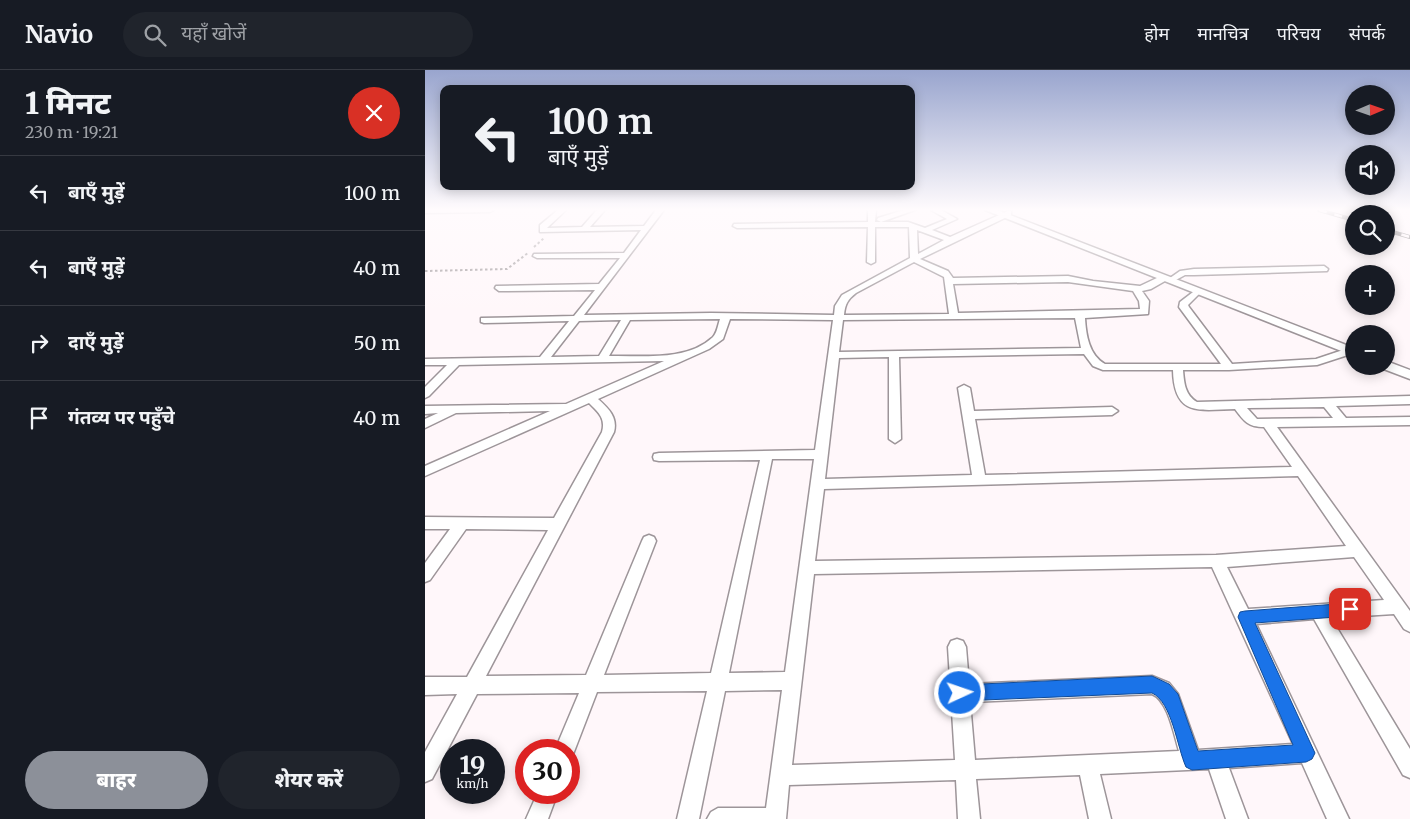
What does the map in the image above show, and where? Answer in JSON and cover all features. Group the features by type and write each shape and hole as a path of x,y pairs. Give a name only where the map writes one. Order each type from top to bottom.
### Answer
{"street":[{"path":"543,360 602,287 633,245"},
{"path":"871,245 871,262"},
{"path":"914,245 914,259"},
{"path":"718,819 775,818 838,317 845,297 941,245"},
{"path":"1081,245 1162,279 1345,347"},
{"path":"1089,245 1345,347"},
{"path":"537,256 625,255"},
{"path":"914,259 945,273 950,281 955,315"},
{"path":"1175,278 1183,273 1194,272 1324,269"},
{"path":"950,281 1068,279 1093,284 1135,288 1148,287 1162,279"},
{"path":"499,288 602,287"},
{"path":"485,320 726,316 1080,315 1145,312 1144,301 1135,288"},
{"path":"1197,292 1183,304 1184,307 1229,367"},
{"path":"1080,315 1082,336 1088,351 1095,363 1103,367 1229,367 1317,362 1345,352"},
{"path":"425,471 705,347 719,338 726,316"},
{"path":"602,359 627,318"},
{"path":"833,355 1088,351"},
{"path":"894,354 895,439"},
{"path":"425,362 680,358"},
{"path":"425,394 457,361"},
{"path":"1395,362 1410,368"},
{"path":"1178,366 1180,390 1186,401 1190,404 1202,406 1410,400"},
{"path":"1395,369 1410,375"},
{"path":"964,388 979,479"},
{"path":"425,772 611,425 611,419 590,397"},
{"path":"1327,403 1343,422"},
{"path":"1237,405 1252,422 1410,421"},
{"path":"425,410 570,406"},
{"path":"425,424 458,409"},
{"path":"968,415 1112,411"},
{"path":"1268,423 1410,624"},
{"path":"659,457 821,454"},
{"path":"688,819 767,455"},
{"path":"817,484 1303,471"},
{"path":"425,522 559,524"},
{"path":"425,575 462,523"},
{"path":"569,739 649,541"},
{"path":"806,568 1216,561 1358,552"},
{"path":"1216,561 1245,617 1338,819"},
{"path":"1245,617 1398,607"},
{"path":"1317,611 1410,768"},
{"path":"957,647 964,770 969,819"},
{"path":"425,686 792,681"},
{"path":"960,693 1152,684 1163,689 1172,700 1192,761"},
{"path":"780,775 1192,761 1306,753"},
{"path":"1215,759 1237,819"},
{"path":"1088,765 1100,819"},
{"path":"537,819 543,804"}],"path":[{"path":"425,271 512,267 536,245"}],"route":[{"path":"960,693 1152,684 1163,689 1172,700 1192,761 1306,753 1245,617 1350,609"}]}
